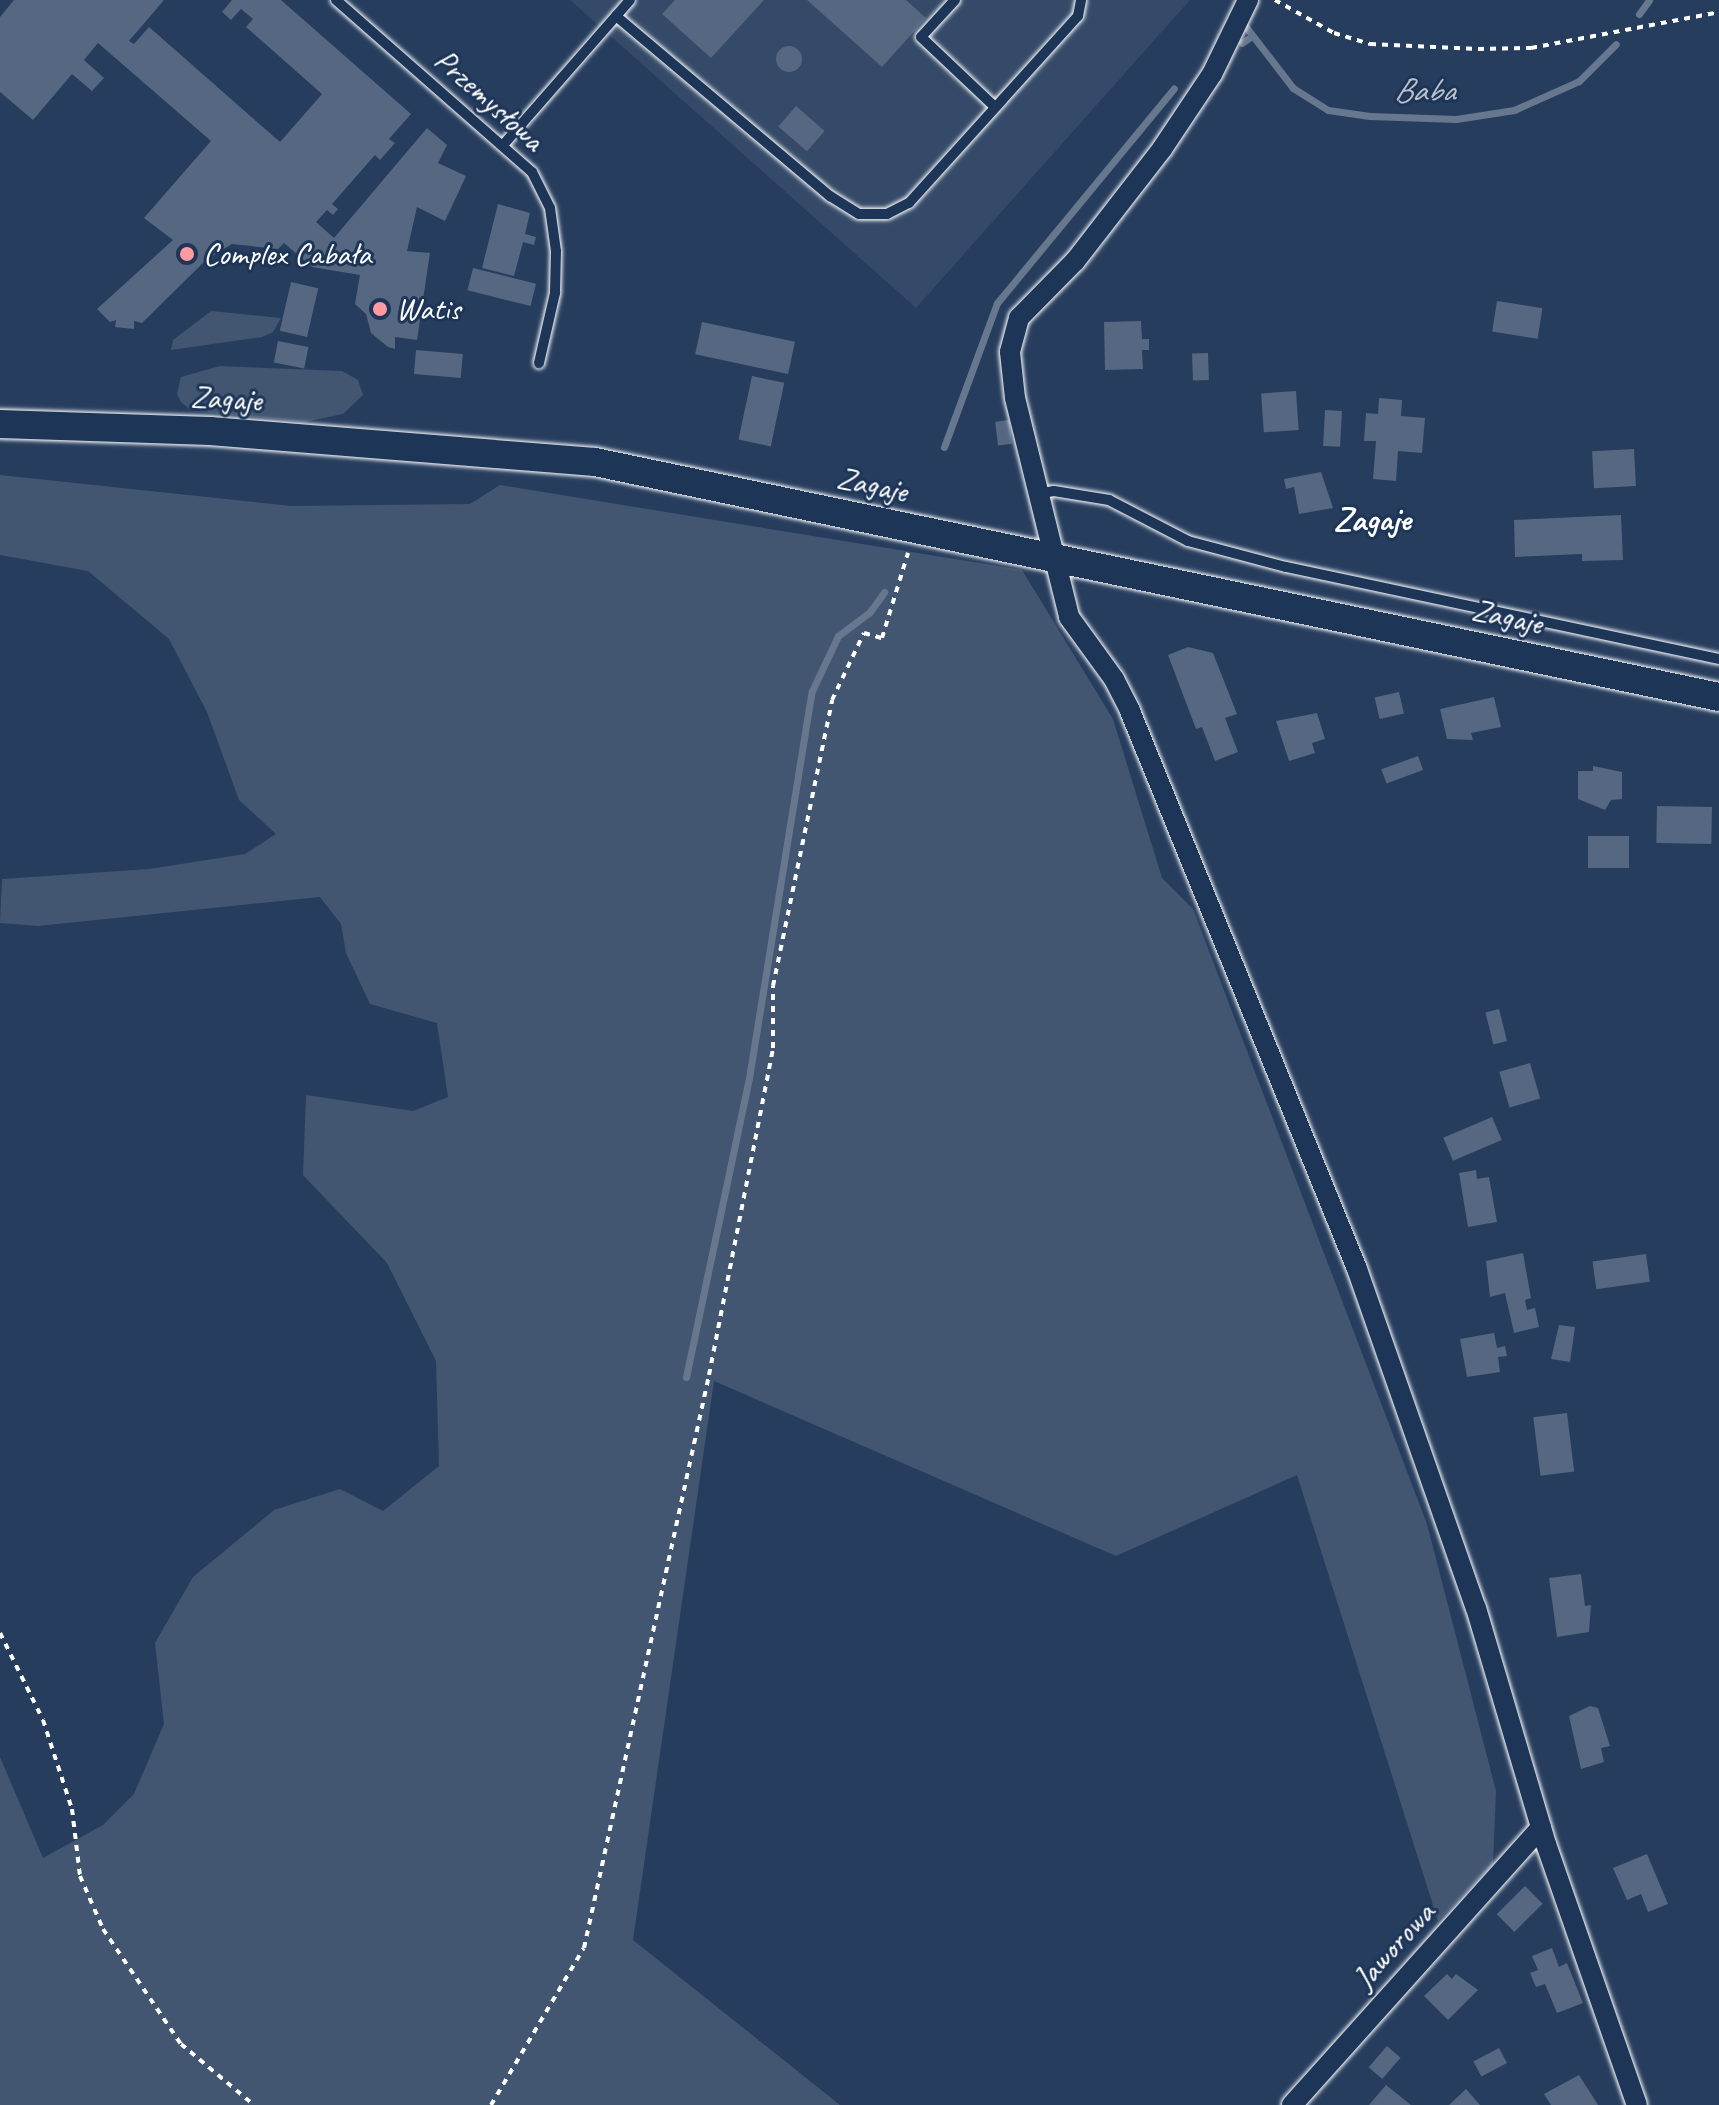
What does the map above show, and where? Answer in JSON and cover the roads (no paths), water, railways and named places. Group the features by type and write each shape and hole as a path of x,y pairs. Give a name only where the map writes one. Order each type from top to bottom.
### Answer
{"main road":[{"name":"Zagaje","path":"0,424 210,431 595,462 1049,553 1719,697"}],"street":[{"path":"1248,0 1212,74 1162,149 1075,261 1019,318 1012,368 1049,553 1069,617 1114,679 1130,711 1357,1269 1476,1608 1541,1827 1637,2105"},
{"name":"Jaworowa","path":"1292,2105 1541,1827"}],"lane":[{"name":"Przemysłowa","path":"336,0 504,144 532,172 550,208 555,293 539,363"},
{"path":"504,144 630,0"},
{"path":"955,0 921,37 995,107"},
{"path":"616,16 830,196 859,214 887,214 909,203 1078,16 1081,0"},
{"path":"1036,494 1054,491 1109,500 1188,541 1286,567 1719,659"}],"waterway":[{"name":"Baba","path":"1639,14 1649,0"},
{"name":"Baba","path":"1246,27 1293,88 1328,110 1370,116 1456,119 1514,110 1579,81 1616,44"},
{"path":"1242,43 1252,36"},
{"path":"944,447 997,303 1174,88"},
{"path":"686,1377 749,1078 812,691 838,636 869,613 884,592"}],"place":[{"name":"Complex Cabała","path":"187,254"},
{"name":"Watis","path":"380,309"}],"district":[{"name":"Zagaje","path":"1372,519"}]}
